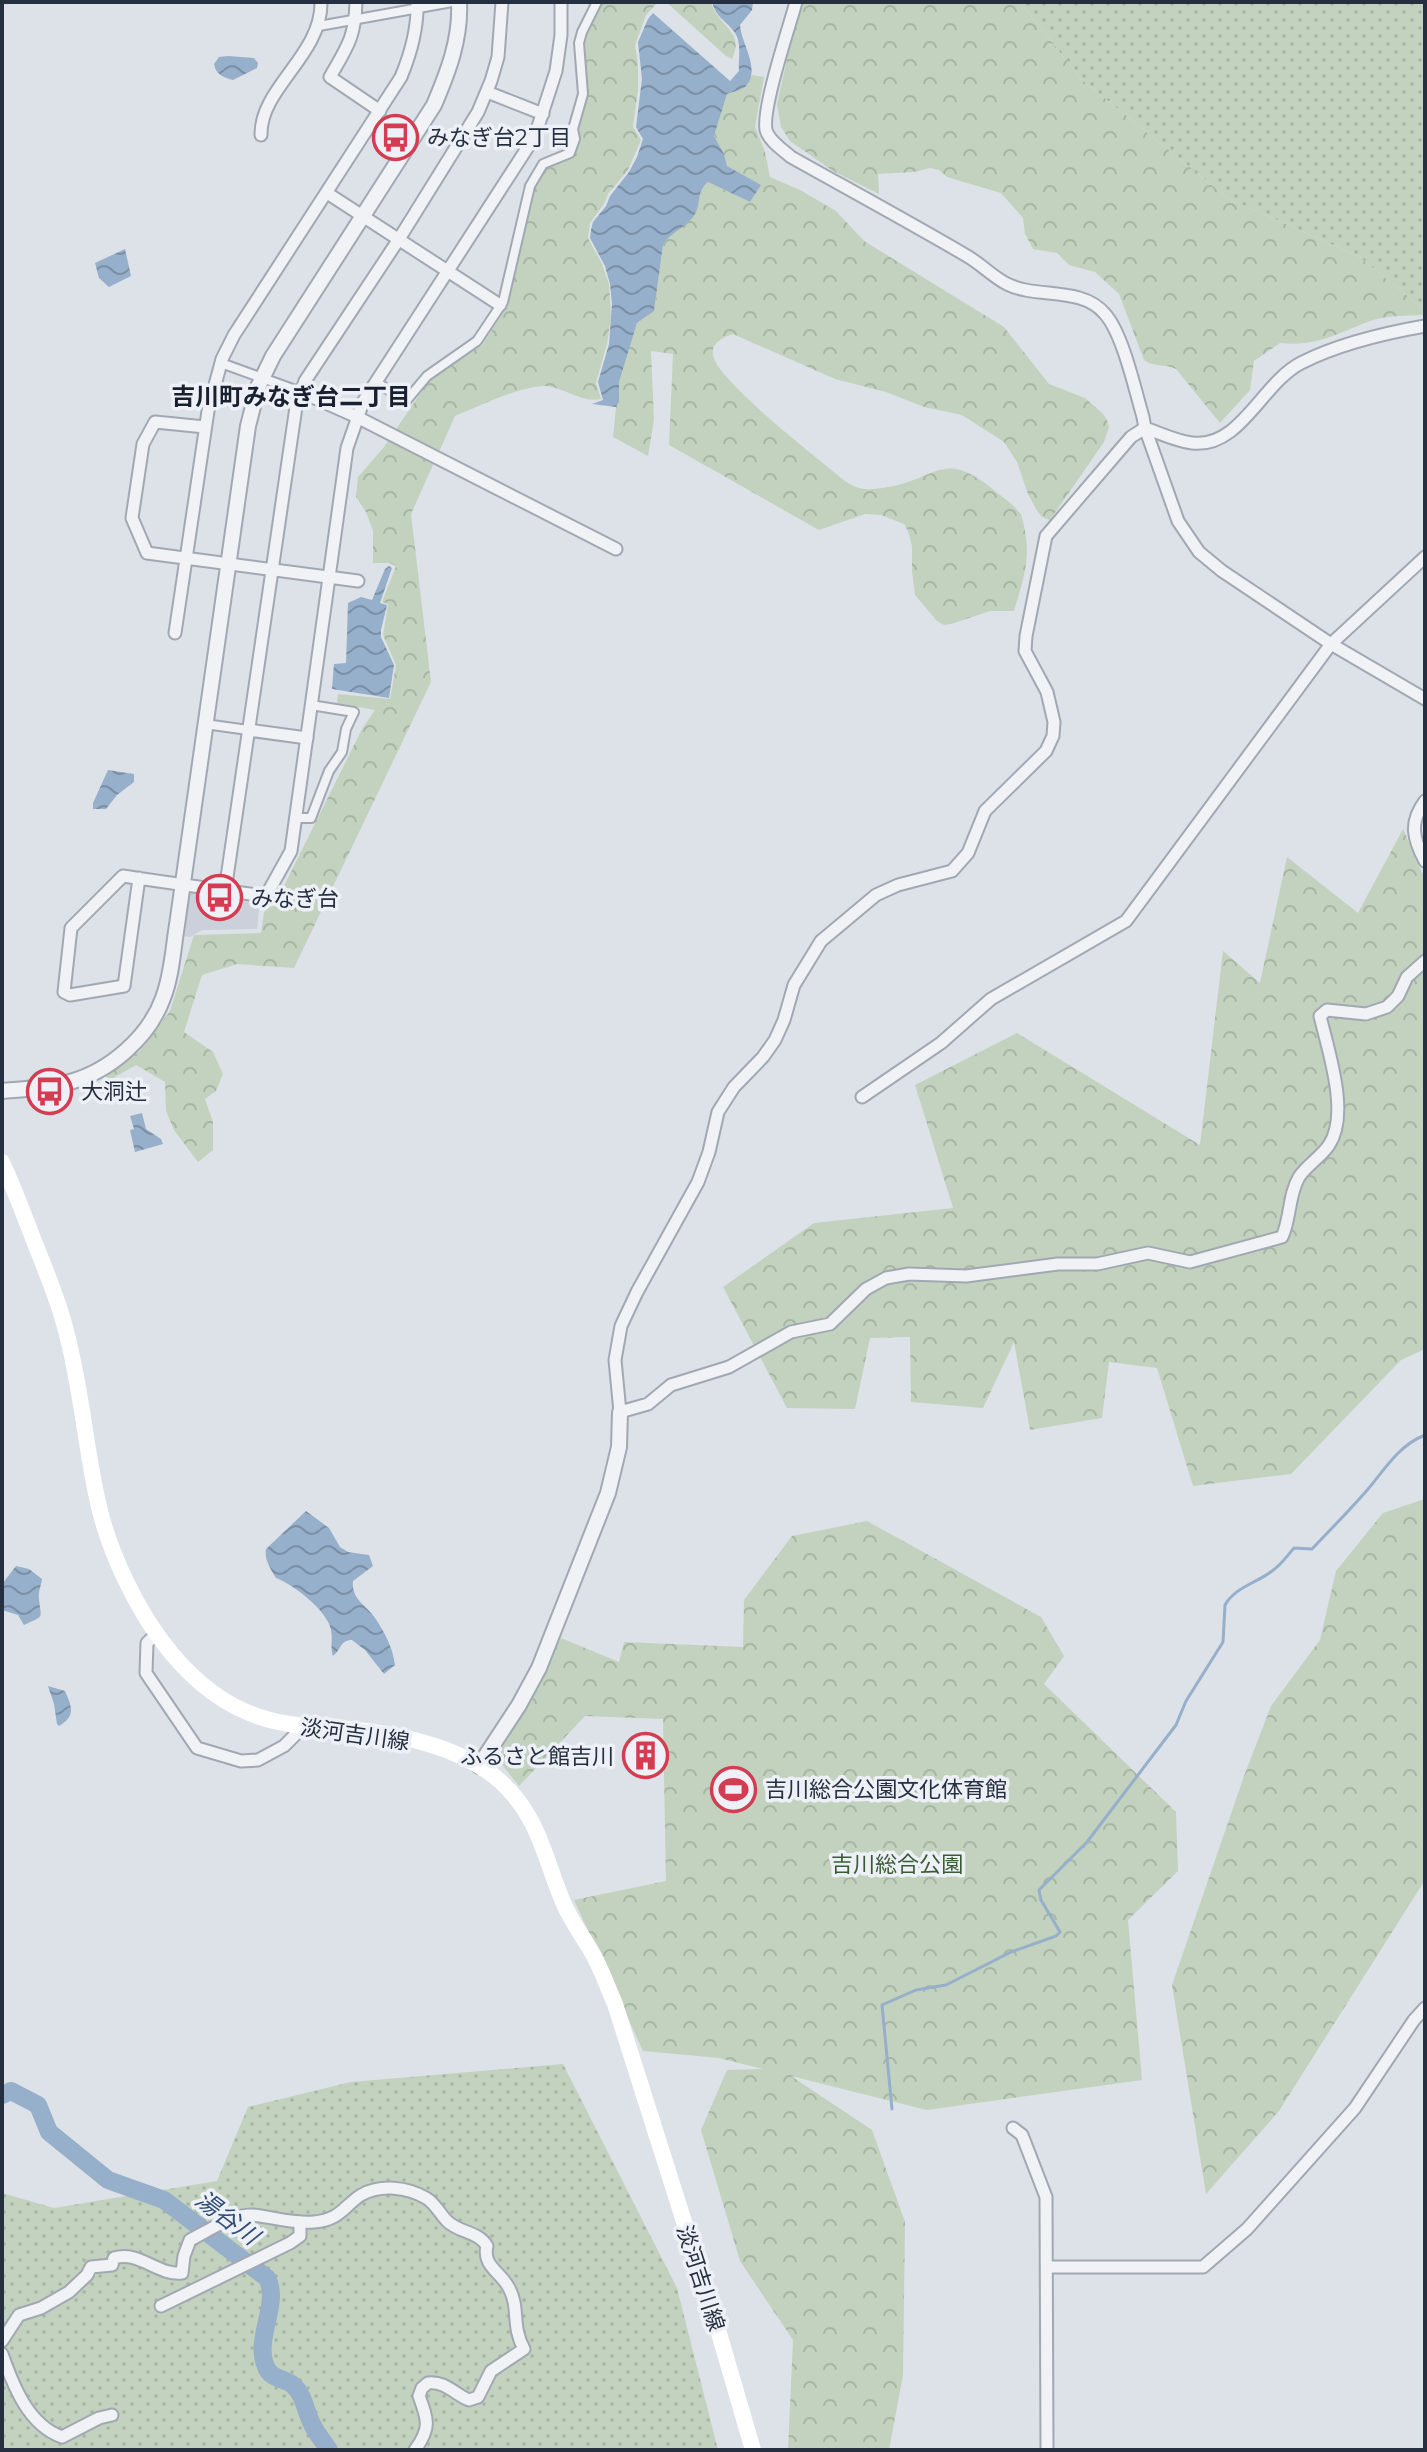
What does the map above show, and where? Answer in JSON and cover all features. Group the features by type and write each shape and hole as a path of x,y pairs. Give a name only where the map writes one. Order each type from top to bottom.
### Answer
{"main road":[{"name":"淡河吉川線","path":"2,1162 67,1333 97,1501 128,1586 156,1634 194,1678 241,1710 300,1726 349,1729 403,1738 455,1753 501,1782 528,1814 544,1846 562,1901 591,1950 610,1992 714,2316 753,2450"}],"street":[{"path":"261,135 261,122 268,106 316,33 321,18 321,2"},
{"path":"356,2 352,40 330,77 380,111"},
{"path":"319,26 417,5 452,2"},
{"path":"2,1091 56,1085 84,1078 138,1040 151,1023 163,998 248,426 262,379 273,356 434,105 456,45 459,2"},
{"path":"225,891 296,407 314,367 478,112 498,57 502,2"},
{"path":"139,878 124,986 70,995 64,992 71,928 123,876 139,878 182,885 266,896 291,851 347,448 363,402 450,272 535,136 556,71 561,2"},
{"path":"376,382 406,401 427,376 477,341 503,302 530,186 543,164 570,153 575,139 573,129 583,94 579,43 597,2"},
{"path":"796,2 768,105 766,131 774,142 791,157 971,258 1007,284 1087,301 1105,313 1116,334 1178,521 1199,552 1222,571 1331,644 1425,699"},
{"path":"175,633 205,427 221,363 234,335 401,77 417,27 417,5"},
{"path":"487,92 543,114"},
{"path":"327,193 500,305"},
{"path":"1145,428 1190,443 1213,443 1228,434 1283,375 1301,363 1378,335 1425,326"},
{"path":"221,363 301,392 357,417 616,549"},
{"path":"205,427 155,422 143,444 132,518 147,553 358,581"},
{"path":"479,1766 539,1668 608,1493 619,1447 617,1340 625,1318 698,1182 718,1112 734,1087 775,1040 794,985 821,941 876,895 898,885 952,871 968,853 985,811 1046,751 1053,736 1054,722 1047,692 1025,651 1046,536 1131,437 1145,428"},
{"path":"862,1097 941,1043 991,999 1126,921 1331,644 1425,557"},
{"path":"295,818 311,818 329,771 342,752 346,729 354,712 311,705"},
{"path":"205,724 307,738"},
{"path":"1425,801 1416,813 1415,839 1425,861"},
{"path":"620,1412 648,1404 671,1385 729,1367 791,1332 830,1324 866,1289 886,1278 909,1274 966,1276 1058,1264 1097,1264 1148,1253 1190,1262 1282,1237 1299,1177 1331,1143 1338,1116 1338,1095 1320,1016 1327,1010 1366,1014 1387,1007 1398,996 1407,977 1425,961"},
{"path":"156,1634 147,1643 146,1673 197,1748 241,1761 258,1760 284,1746 300,1726"},
{"path":"1047,2267 1203,2267 1247,2229 1355,2108 1425,2008"},
{"path":"1013,2128 1022,2135 1046,2197 1047,2450"},
{"path":"2,2341 19,2315 55,2301 80,2283 91,2267 112,2265 114,2258 130,2256 173,2274 182,2273 190,2240 228,2221 253,2215 316,2222 337,2215 360,2196 377,2189 396,2187 428,2199 449,2223 483,2239 489,2265 508,2285 515,2301 515,2325 524,2349 491,2371 478,2397 469,2400 436,2382 422,2388 419,2396 428,2419 422,2440 415,2450"},
{"path":"161,2306 290,2243 300,2236 300,2222"},
{"path":"2,2354 21,2397 45,2430 62,2437 99,2418 112,2415"}],"shaded area":[{"path":"193,892 260,900 257,929 202,930 190,937 182,936 188,895"}],"green space":[{"path":"602,2 658,2 646,15 635,45 638,90 633,127 641,140 628,170 590,223 588,238 609,284 611,316 596,383 601,399 586,399 553,387 537,386 455,416 411,514 431,682 294,968 237,964 202,975 184,1032 213,1052 223,1074 216,1091 205,1099 213,1122 213,1150 198,1162 174,1130 166,1111 165,1082 136,1065 108,1081 106,1075 140,1051 170,1011 194,935 261,933 264,912 276,902 362,729 375,710 337,703 338,694 390,699 396,665 383,635 388,604 382,602 396,566 373,563 373,531 356,497 358,477 384,447 430,379 482,345 508,305 535,187 545,169 574,156 579,140 577,129 587,94 583,46 588,28"},
{"path":"666,2 711,2 733,35 735,49 732,59 726,56"},
{"path":"800,2 1020,2 1081,79 1229,199 1358,256 1425,310 1425,315 1379,318 1318,341 1280,343 1254,361 1250,390 1220,423 1176,369 1144,360 1119,294 1095,272 1069,265 1057,253 1033,249 1025,234 1023,218 1001,193 947,177 939,170 930,168 878,174 879,194 833,171 790,141 781,127 777,104"},
{"path":"1020,2 1425,2 1425,310 1358,256 1229,199 1081,79"},
{"path":"752,75 764,77 755,127 770,177 836,211 864,241 1004,327 1049,384 1085,398 1107,420 1109,427 1104,442 1050,520 1042,517 1036,509 1017,462 1004,442 962,415 924,407 886,392 835,379 733,334 714,346 715,361 735,386 772,421 849,484 862,489 883,488 951,469 977,478 1016,508 1022,516 1027,556 1014,611 990,611 944,625 915,595 912,546 904,524 881,515 865,514 819,530 669,445 673,354 651,351 654,420 648,456 613,437 619,402 618,382 637,323 654,310 663,245 695,212 702,189 708,182 750,202 760,186 727,166 714,136 727,94 745,87"},
{"path":"1403,829 1425,879 1425,1349 1401,1360 1291,1474 1193,1486 1157,1368 1109,1362 1102,1418 1030,1430 1014,1342 983,1408 911,1402 910,1337 870,1338 855,1409 787,1408 723,1287 814,1223 953,1208 915,1085 1017,1033 1200,1145 1223,951 1260,983 1287,857 1358,913"},
{"path":"1425,1499 1425,1880 1279,2111 1206,2194 1172,1985 1271,1706 1320,1640 1336,1571 1383,1513"},
{"name":"吉川総合公園","path":"867,1521 1041,1617 1064,1656 1044,1684 1176,1812 1178,1871 1128,1920 1142,2080 927,2110 791,2076 872,2130 905,2222 903,2375 889,2450 788,2450 793,2340 740,2261 701,2130 727,2070 763,2069 719,2058 643,2051 574,1900 666,1881 663,1719 585,1716 519,1786 496,1757 561,1638 619,1662 624,1642 743,1647 744,1600 792,1536"},
{"path":"563,2064 677,2288 718,2450 2,2450 2,2193 54,2208 217,2181 248,2107 351,2082"}],"water":[{"path":"712,2 753,2 752,10 740,25 751,65 750,80 745,87 727,94 714,136 727,166 761,185 750,202 708,182 705,185 693,217 663,245 654,311 637,323 619,382 619,402 616,407 592,404 603,400 598,382 609,344 612,304 605,266 590,238 591,230 610,196 629,172 643,139 636,127 642,79 638,42 653,13 730,81 739,71 738,42"},
{"path":"219,57 254,58 257,68 233,80 226,78 218,73 214,64"},
{"path":"125,249 131,276 109,287 99,278 95,263"},
{"path":"389,566 392,568 380,603 387,605 381,637 394,665 389,698 332,689 334,664 346,663 348,603 361,597 372,600"},
{"path":"108,770 134,774 134,782 117,795 106,809 93,809 93,803"},
{"path":"142,1113 146,1129 161,1139 163,1144 135,1152 130,1116"},
{"path":"306,1511 329,1528 340,1547 348,1552 369,1555 373,1566 353,1581 353,1587 356,1597 378,1623 390,1646 395,1665 384,1674 365,1650 352,1640 343,1643 333,1656 331,1630 324,1615 300,1592 276,1578 270,1568 266,1549"},
{"path":"16,1566 29,1569 42,1579 39,1594 41,1614 24,1625 18,1615 2,1610 2,1584"},
{"path":"48,1686 65,1691 69,1702 70,1715 59,1726 57,1724"}],"waterway":[{"path":"892,2109 882,2005 916,1990 946,1985 1011,1952 1060,1932 1041,1900 1039,1890 1087,1842 1176,1725 1186,1701 1223,1642 1225,1605 1229,1599 1275,1569 1294,1548 1312,1549 1397,1454 1425,1435"},
{"name":"湯谷川","path":"2,2095 11,2091 38,2105 49,2132 108,2180 164,2200 267,2278 271,2300 263,2358 272,2375 297,2389 314,2427 329,2450"}],"place":[{"name":"みなぎ台2丁目","path":"396,137"},
{"name":"みなぎ台","path":"220,898"},
{"name":"大洞辻","path":"50,1091"},
{"name":"ふるさと館吉川","path":"645,1756"},
{"name":"吉川総合公園文化体育館","path":"734,1789"}],"district":[{"name":"吉川町みなぎ台二丁目","path":"291,397"}]}
